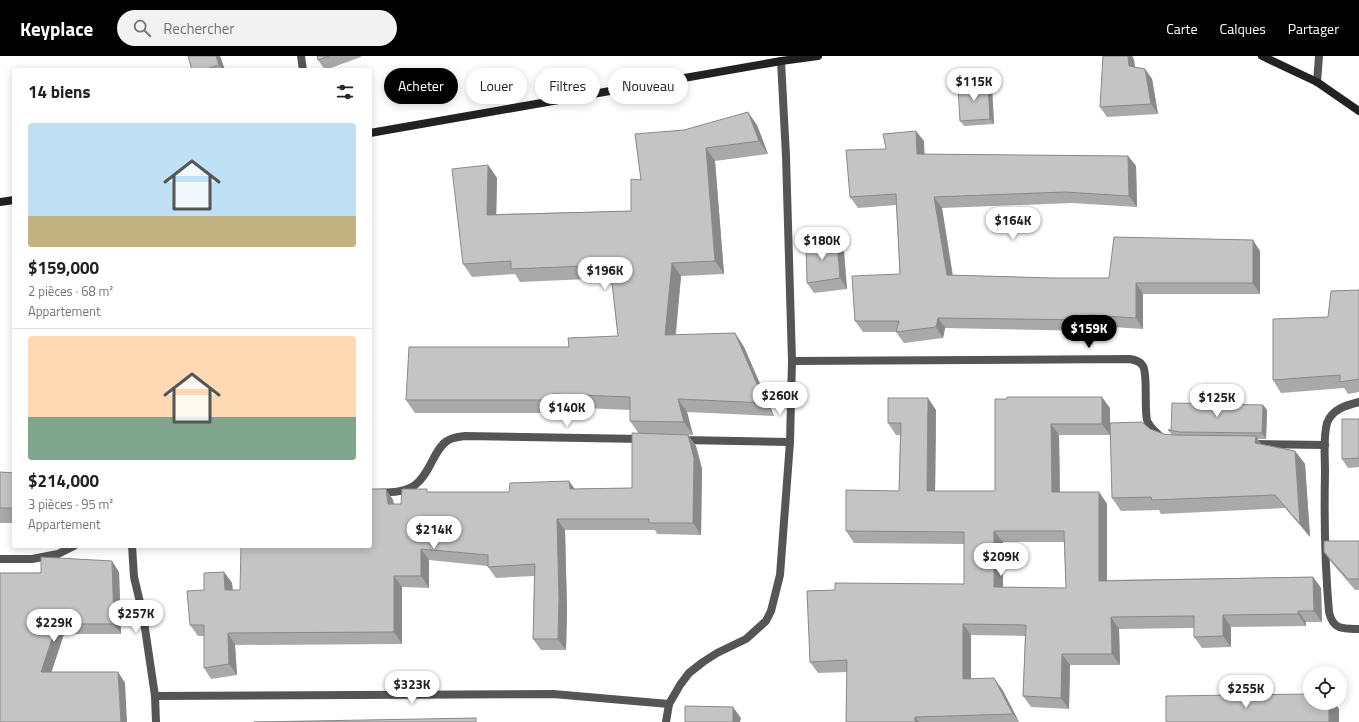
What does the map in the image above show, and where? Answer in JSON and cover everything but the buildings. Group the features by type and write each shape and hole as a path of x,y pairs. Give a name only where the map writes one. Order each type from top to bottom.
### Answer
{"street":[{"path":"301,56 303,68"},
{"path":"372,132 816,56"},
{"path":"1262,56 1317,82 1359,111"},
{"path":"1317,82 1319,56"},
{"path":"666,722 669,704 689,673 717,652 746,639 766,621 771,611 780,575 790,442 792,361 786,156 781,61"},
{"path":"0,202 12,200"},
{"path":"792,361 1136,360 1140,362 1145,370 1147,421 1156,432 1168,440"},
{"path":"1359,402 1340,408 1333,414 1328,422 1325,445 1324,497 1328,612 1334,625 1339,628 1359,629"},
{"path":"372,493 401,491 414,486 423,478 439,449 446,441 465,436 655,439"},
{"path":"671,440 790,442"},
{"path":"1246,444 1325,445"},
{"path":"0,559 32,559 58,554 70,548"},
{"path":"132,548 134,577 143,615 155,696 156,722"},
{"path":"155,696 553,694 669,704"}]}
